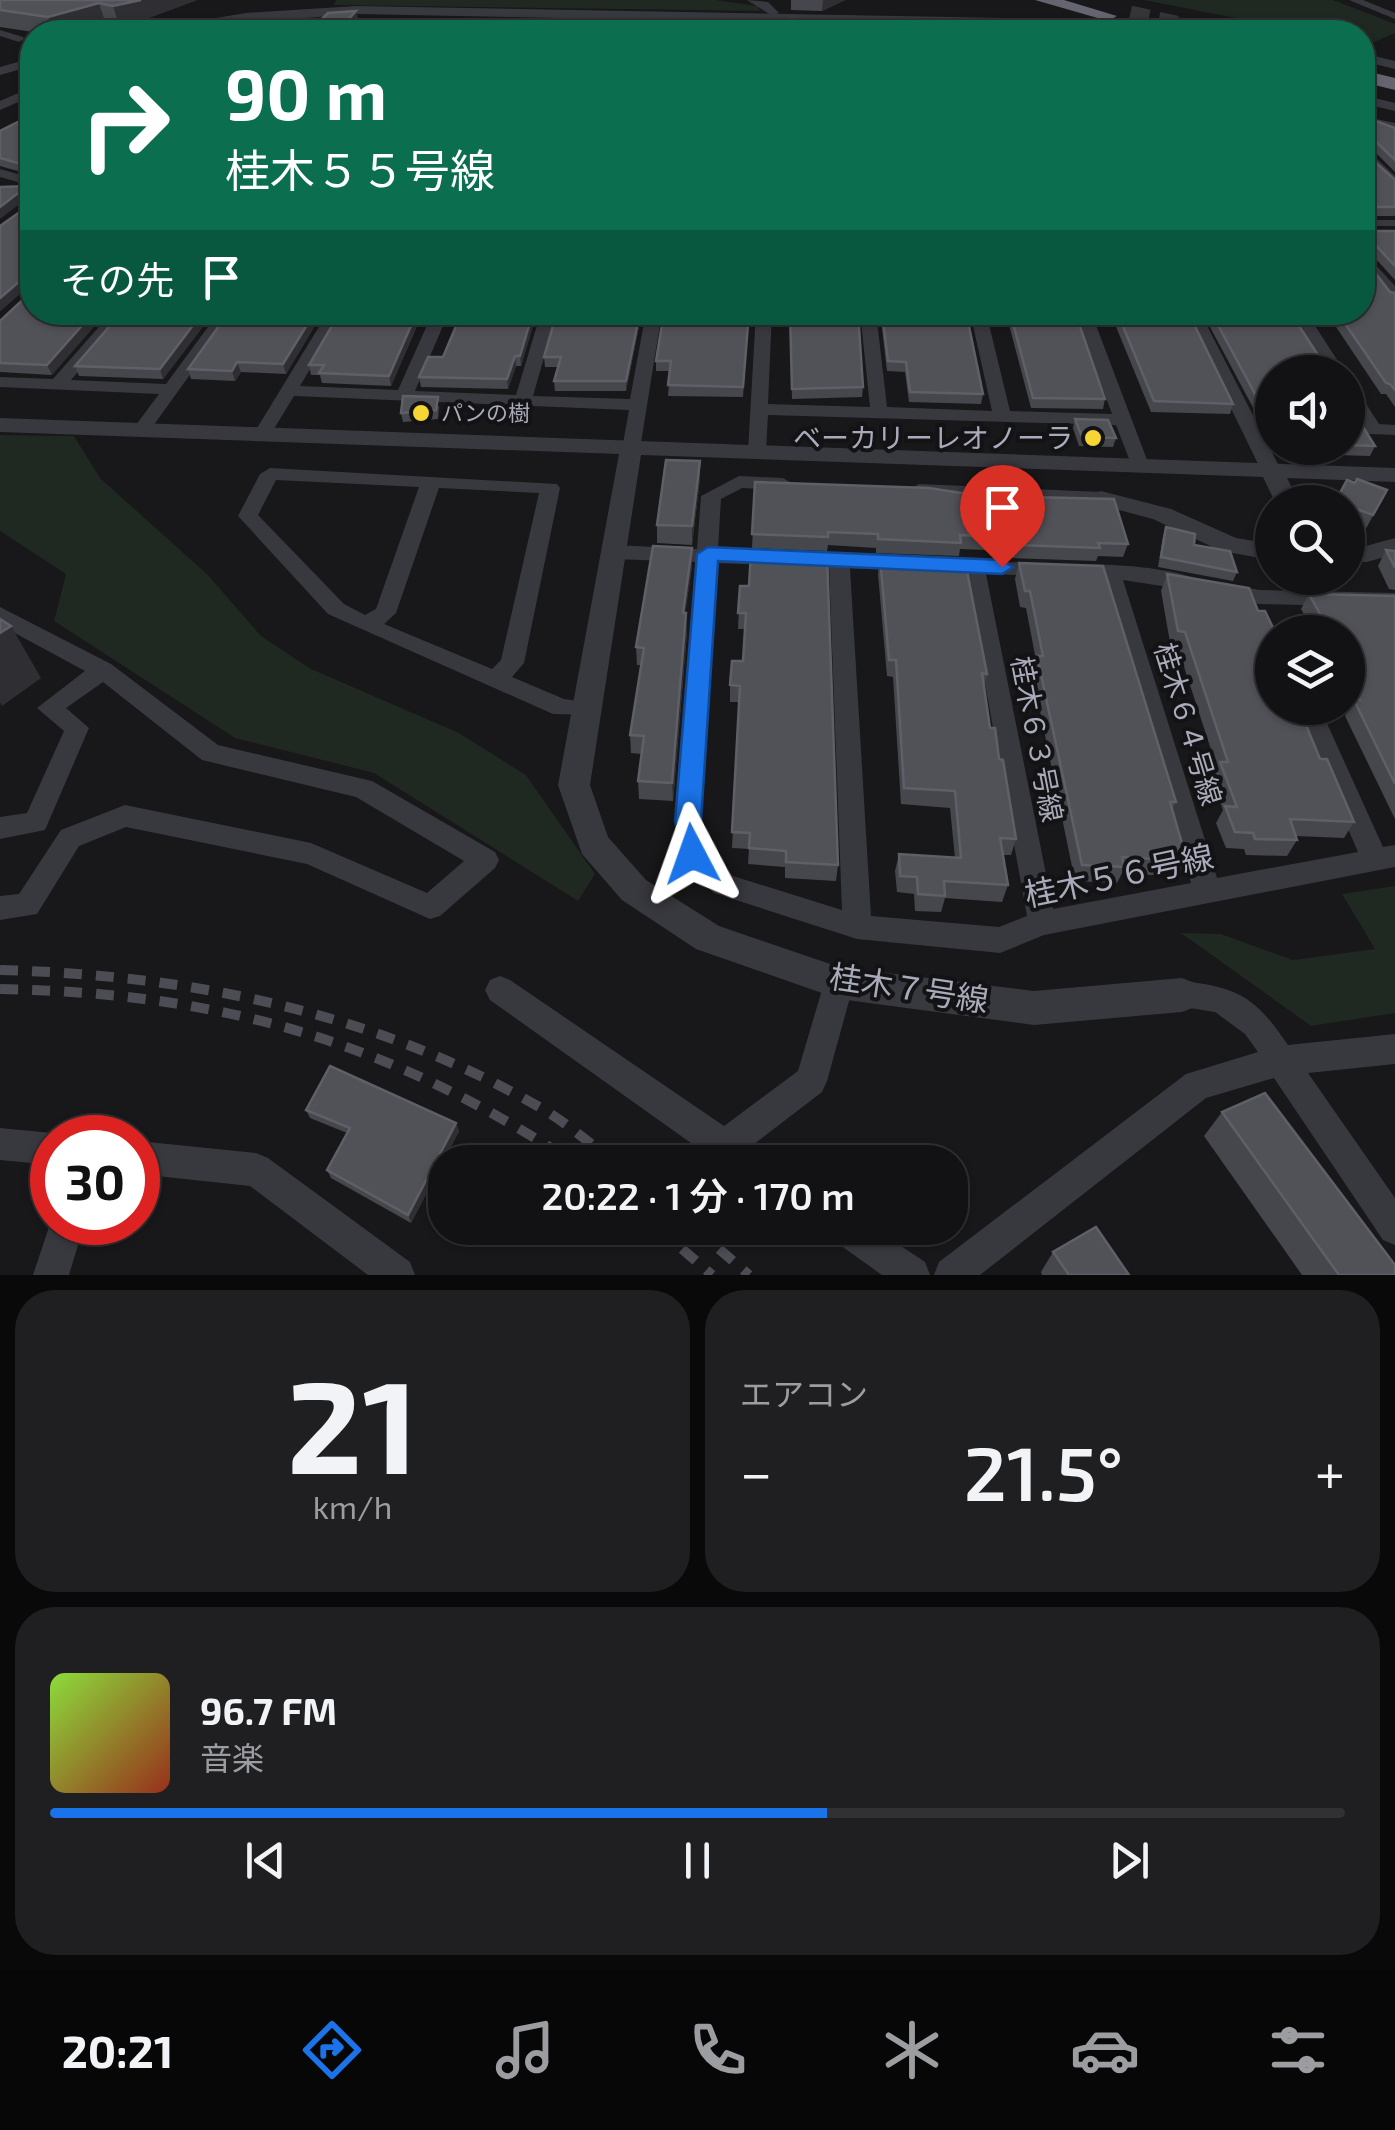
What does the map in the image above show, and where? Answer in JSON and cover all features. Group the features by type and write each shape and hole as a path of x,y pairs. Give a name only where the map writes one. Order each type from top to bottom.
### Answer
{"highway":[{"path":"1042,0 1108,16"},
{"path":"1068,0 1130,15"}],"street":[{"path":"752,0 774,12"},
{"path":"1354,0 1395,16"},
{"path":"224,20 356,10 889,20"},
{"path":"263,20 354,14 639,20"},
{"path":"0,33 19,39 0,44"},
{"path":"1375,163 1395,184"},
{"path":"1375,271 1395,296"},
{"path":"58,384 110,325"},
{"path":"142,429 218,325"},
{"path":"262,433 328,325"},
{"path":"404,396 436,325"},
{"path":"523,401 546,325"},
{"path":"631,448 651,325"},
{"path":"757,451 763,325"},
{"path":"869,325 879,412"},
{"path":"981,325 1002,416"},
{"path":"1089,325 1140,465"},
{"path":"1199,325 1279,485"},
{"path":"1306,325 1326,355"},
{"path":"0,382 172,389"},
{"path":"288,392 636,405"},
{"path":"760,409 1124,420"},
{"path":"1365,415 1374,429"},
{"path":"1248,423 1255,423"},
{"path":"0,425 1395,475"},
{"path":"1365,429 1395,430"},
{"name":"桂木７号線","path":"631,448 574,785 594,844 634,890 708,938 839,982 1034,1008 1182,995 1221,999 1256,1024 1395,1228"},
{"path":"495,680 512,664 550,488 270,474 248,516 336,609 366,624 495,680 560,708 584,709"},
{"path":"366,624 385,613 431,482"},
{"name":"桂木５６号線","path":"795,484 739,482 711,496 688,821 692,854 724,885 857,927 1000,940 1042,924 1385,858"},
{"path":"890,488 1101,498 1162,514 1230,545 1255,549"},
{"path":"1365,554 1395,546"},
{"path":"614,552 1110,573 1263,606 1395,600"},
{"path":"839,560 857,927"},
{"name":"桂木６３号線","path":"974,566 1042,924"},
{"name":"桂木６４号線","path":"1110,573 1208,892"},
{"path":"0,615 102,670 211,752 363,788 485,860 430,907 310,854 125,816 70,838 26,905 0,908"},
{"path":"0,828 36,822 76,728 50,708 102,670"},
{"path":"1317,725 1385,858"},
{"path":"745,1145 811,1081 839,982"},
{"path":"500,990 723,1145"},
{"path":"952,1275 1197,1086 1280,1061 1395,1048"},
{"path":"0,1144 30,1147"},
{"path":"160,1160 256,1170 386,1272"},
{"path":"51,1275 61,1245"},
{"path":"869,1245 912,1275"}],"shaded area":[{"path":"336,0 716,0 757,6 761,11 334,5"},
{"path":"1144,0 1333,0 1395,24 1395,33 1375,42 1375,20 1246,20"},
{"path":"0,435 74,436 100,478 208,575 261,636 311,669 459,733 526,775 595,874 578,901 374,773 235,738 54,621 66,574 0,531"},
{"path":"1395,886 1395,1013 1311,1026 1181,933 1221,934 1293,960 1375,949 1342,894"}],"building":[{"path":"0,0 141,0 113,6 99,3 48,17 0,10"},
{"path":"356,11 348,20 321,20 328,13"},
{"path":"20,121 20,164 0,158 0,131"},
{"path":"1375,121 1395,128 1395,160 1375,141"},
{"path":"1375,162 1395,180 1395,207 1375,207"},
{"path":"20,186 20,192 0,207 0,187"},
{"path":"20,212 20,281 0,298 0,226"},
{"path":"1375,231 1395,231 1395,266 1375,244"},
{"path":"1375,273 1395,293 1395,390 1346,325 1375,325"},
{"path":"20,302 20,325 82,325 47,365 0,363 0,321"},
{"path":"111,325 193,325 160,369 75,366"},
{"path":"220,325 307,325 283,364 237,362 232,371 188,369"},
{"path":"332,325 411,325 389,376 319,373 324,365 309,365"},
{"path":"457,325 529,325 520,356 515,356 507,379 419,377 428,357 443,357"},
{"path":"553,325 637,325 626,381 554,381 561,357 544,357"},
{"path":"662,325 748,325 743,387 668,385 671,361 656,361"},
{"path":"790,325 859,325 863,387 792,389"},
{"path":"884,325 969,325 983,394 910,392 906,362 888,361"},
{"path":"1013,325 1079,325 1105,399 1033,398"},
{"path":"1122,325 1194,325 1233,404 1154,401"},
{"path":"1218,325 1298,325 1318,355 1255,355 1255,394"},
{"path":"403,396 438,397 436,410 401,413"},
{"path":"1075,419 1108,420 1116,438 1082,437"},
{"path":"1365,430 1375,446 1365,446"},
{"path":"666,460 700,461 692,526 657,525"},
{"path":"1357,479 1387,490 1373,515 1365,512 1365,485 1344,485 1347,480 1355,483"},
{"path":"755,482 929,488 981,496 1114,499 1128,544 1098,543 1100,548 1014,545 1013,538 960,535 961,543 878,539 878,534 752,534"},
{"path":"1166,527 1195,534 1194,545 1230,551 1237,572 1161,557"},
{"path":"653,546 692,548 683,613 672,783 638,781 644,736 630,735 644,648 636,647"},
{"path":"1386,550 1395,551 1395,568"},
{"path":"751,552 827,555 838,865 786,862 786,851 749,848 750,833 732,832 740,686 730,685 732,661 743,661 746,613 738,613 740,586 749,586"},
{"path":"880,557 965,561 987,674 982,673 990,728 995,728 999,759 1003,760 1016,839 1000,838 1008,885 944,881 945,896 918,894 917,877 900,876 899,854 961,858 955,791 904,788 896,660 889,660"},
{"path":"1019,563 1103,566 1176,802 1170,802 1187,861 1122,857 1124,867 1082,865 1037,656 1043,656 1030,591 1025,591"},
{"path":"1167,574 1249,588 1258,611 1267,615 1255,615 1255,725 1306,725 1320,759 1327,759 1354,822 1290,819 1297,840 1255,839 1253,833 1235,832 1225,806 1237,807 1220,762 1228,762 1185,632 1178,631"},
{"path":"1310,595 1395,596 1395,784 1365,723 1365,615 1321,615"},
{"path":"0,619 11,626 0,633"},
{"path":"330,1066 456,1123 445,1145 428,1145 428,1177 408,1215 327,1170 350,1128 306,1110"},
{"path":"1265,1093 1395,1265 1395,1275 1339,1275 1222,1112"},
{"path":"1096,1227 1129,1275 1069,1275 1053,1252"}],"tunnel":[{"path":"1130,15 1153,20"}],"railway":[{"path":"0,970 141,980 279,1005 347,1023 478,1075 551,1114 592,1145"},
{"path":"0,989 157,1001 300,1032 436,1084 545,1145"},
{"path":"678,1245 712,1275"},
{"path":"715,1245 749,1275"}],"place":[{"name":"パンの樹","path":"421,413"},
{"name":"ベーカリーレオノーラ","path":"1093,438"}],"route":[{"path":"692,854 688,821 708,554 1002,567"}]}
